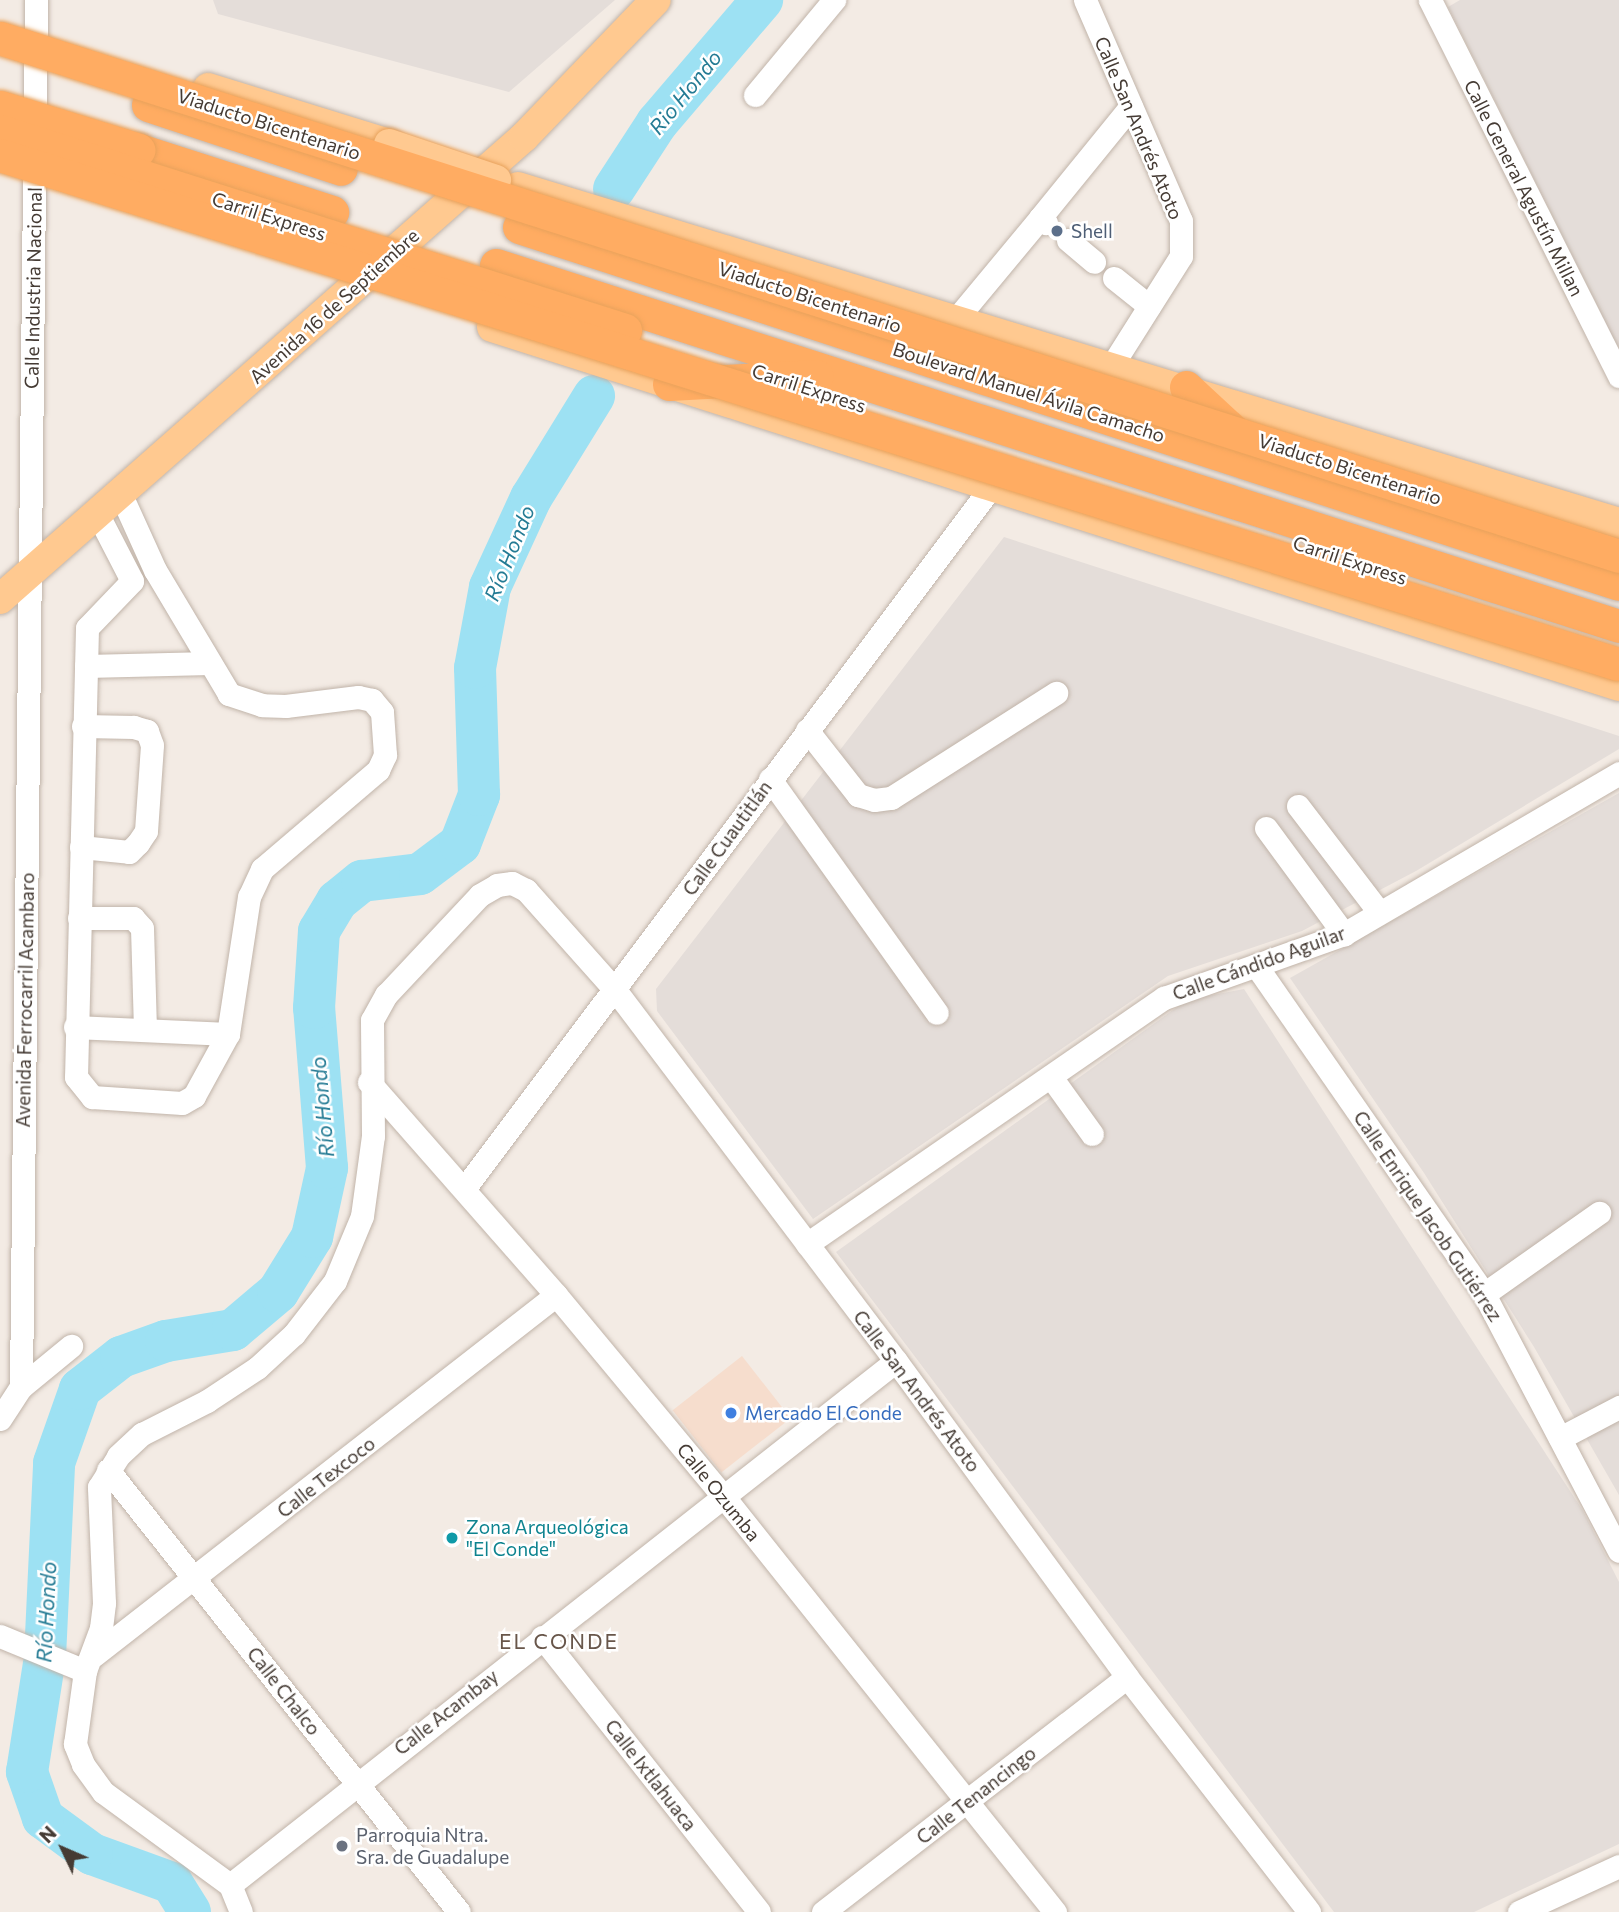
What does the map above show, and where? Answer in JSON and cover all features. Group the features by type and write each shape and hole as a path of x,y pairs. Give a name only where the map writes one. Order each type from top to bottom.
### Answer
{"highway":[{"name":"Viaducto Bicentenario","path":"0,38 1619,556"},
{"name":"Boulevard Manuel Ávila Camacho","path":"0,58 1619,584"},
{"path":"0,107 1619,626"},
{"name":"Carril Express","path":"0,131 1619,646"},
{"path":"0,155 1619,665"},
{"path":"664,382 838,374"},
{"path":"1186,387 1279,474"}],"main road":[{"name":"Avenida 16 de Septiembre","path":"0,599 524,137 656,0"},
{"path":"0,22 510,184 1186,387 1619,523"},
{"path":"0,170 1619,686"}],"street":[{"name":"Calle Industria Nacional","path":"30,575 36,0"},
{"path":"755,95 834,0"},
{"name":"Calle San Andrés Atoto","path":"1085,0 1181,220 1181,256 1112,365"},
{"name":"Calle General Agustín Millan","path":"1430,0 1619,376"},
{"path":"957,318 1043,220 1131,106"},
{"path":"1068,240 1094,262"},
{"path":"1114,278 1149,306"},
{"name":"Calle Cuautitlán","path":"464,1189 616,991 770,779 991,486"},
{"path":"121,495 155,570 222,687 238,700 286,706 358,697 372,700 382,712 385,755 367,783 261,869 249,897 228,1034 194,1096 182,1103 92,1097 76,1077 75,1027 87,628 132,581 155,570"},
{"path":"98,515 132,581"},
{"name":"Avenida Ferrocarril Acambaro","path":"21,1387 30,575"},
{"path":"86,666 210,663"},
{"path":"807,730 858,795 874,800 891,798 1056,693"},
{"path":"81,848 129,852 138,843 146,831 152,745 147,732 134,727 83,726"},
{"name":"Calle Cándido Aguilar","path":"807,1244 1164,998 1344,934 1619,773"},
{"path":"770,779 937,1013"},
{"path":"1298,806 1379,912"},
{"path":"1266,828 1344,934"},
{"name":"Calle San Andrés Atoto","path":"369,1082 372,1020 386,995 480,895 497,885 512,883 526,890 616,991 896,1361 1127,1677 1309,1912"},
{"path":"79,918 133,918 142,928 145,1030"},
{"name":"Calle Enrique Jacob Gutiérrez","path":"1257,967 1485,1294 1619,1551"},
{"path":"75,1027 228,1034"},
{"path":"1051,1077 1092,1134"},
{"path":"241,1912 230,1885 133,1818 103,1792 83,1765 75,1744 83,1664 104,1603 99,1487 108,1469 142,1434 207,1401 257,1368 294,1334 335,1281 362,1216 373,1136 369,1082"},
{"name":"Calle Ozumba","path":"369,1082 556,1295 724,1497 1055,1912"},
{"path":"1485,1294 1599,1213"},
{"name":"Calle Texcoco","path":"83,1664 556,1295"},
{"path":"0,1419 21,1387 71,1346"},
{"name":"Calle Acambay","path":"230,1885 355,1782 896,1361"},
{"path":"1560,1438 1619,1407"},
{"name":"Calle Chalco","path":"108,1469 459,1912"},
{"path":"0,1636 28,1649 83,1664"},
{"name":"Calle Ixtlahuaca","path":"542,1637 759,1912"},
{"name":"Calle Tenancingo","path":"823,1912 1127,1677"},
{"path":"1519,1912 1619,1866"}],"shaded area":[{"path":"213,0 615,0 509,92 218,14"},
{"path":"1460,0 1619,0 1619,349 1448,7"},
{"path":"1004,537 1619,736 1619,749 1416,871 1302,931 1168,976 813,1219 657,1011 656,989"},
{"path":"1619,793 1619,1495 1534,1347 1424,1173 1290,978"},
{"path":"1244,989 1583,1511 1619,1582 1619,1844 1474,1912 1334,1912 836,1252 1187,1000"},
{"name":"Mercado El Conde","path":"742,1356 791,1418 721,1472 673,1410"}],"waterway":[{"name":"Rio Hondo","path":"614,189 657,123 762,0"},
{"name":"Río Hondo","path":"190,1912 172,1883 92,1854 43,1818 27,1772 45,1657 54,1463 80,1389 121,1357 166,1341 233,1330 278,1292 312,1237 327,1168 314,1008 319,931 337,901 362,881 420,874 460,844 479,795 475,668 490,587 531,498 594,396"}],"place":[{"name":"Shell","path":"1057,231"},
{"name":"Mercado El Conde","path":"731,1413"},
{"name":"Zona Arqueológica \"El Conde\"","path":"452,1538"},
{"name":"Parroquia Ntra. Sra. de Guadalupe","path":"342,1846"}],"district":[{"name":"EL CONDE","path":"559,1641"}]}
